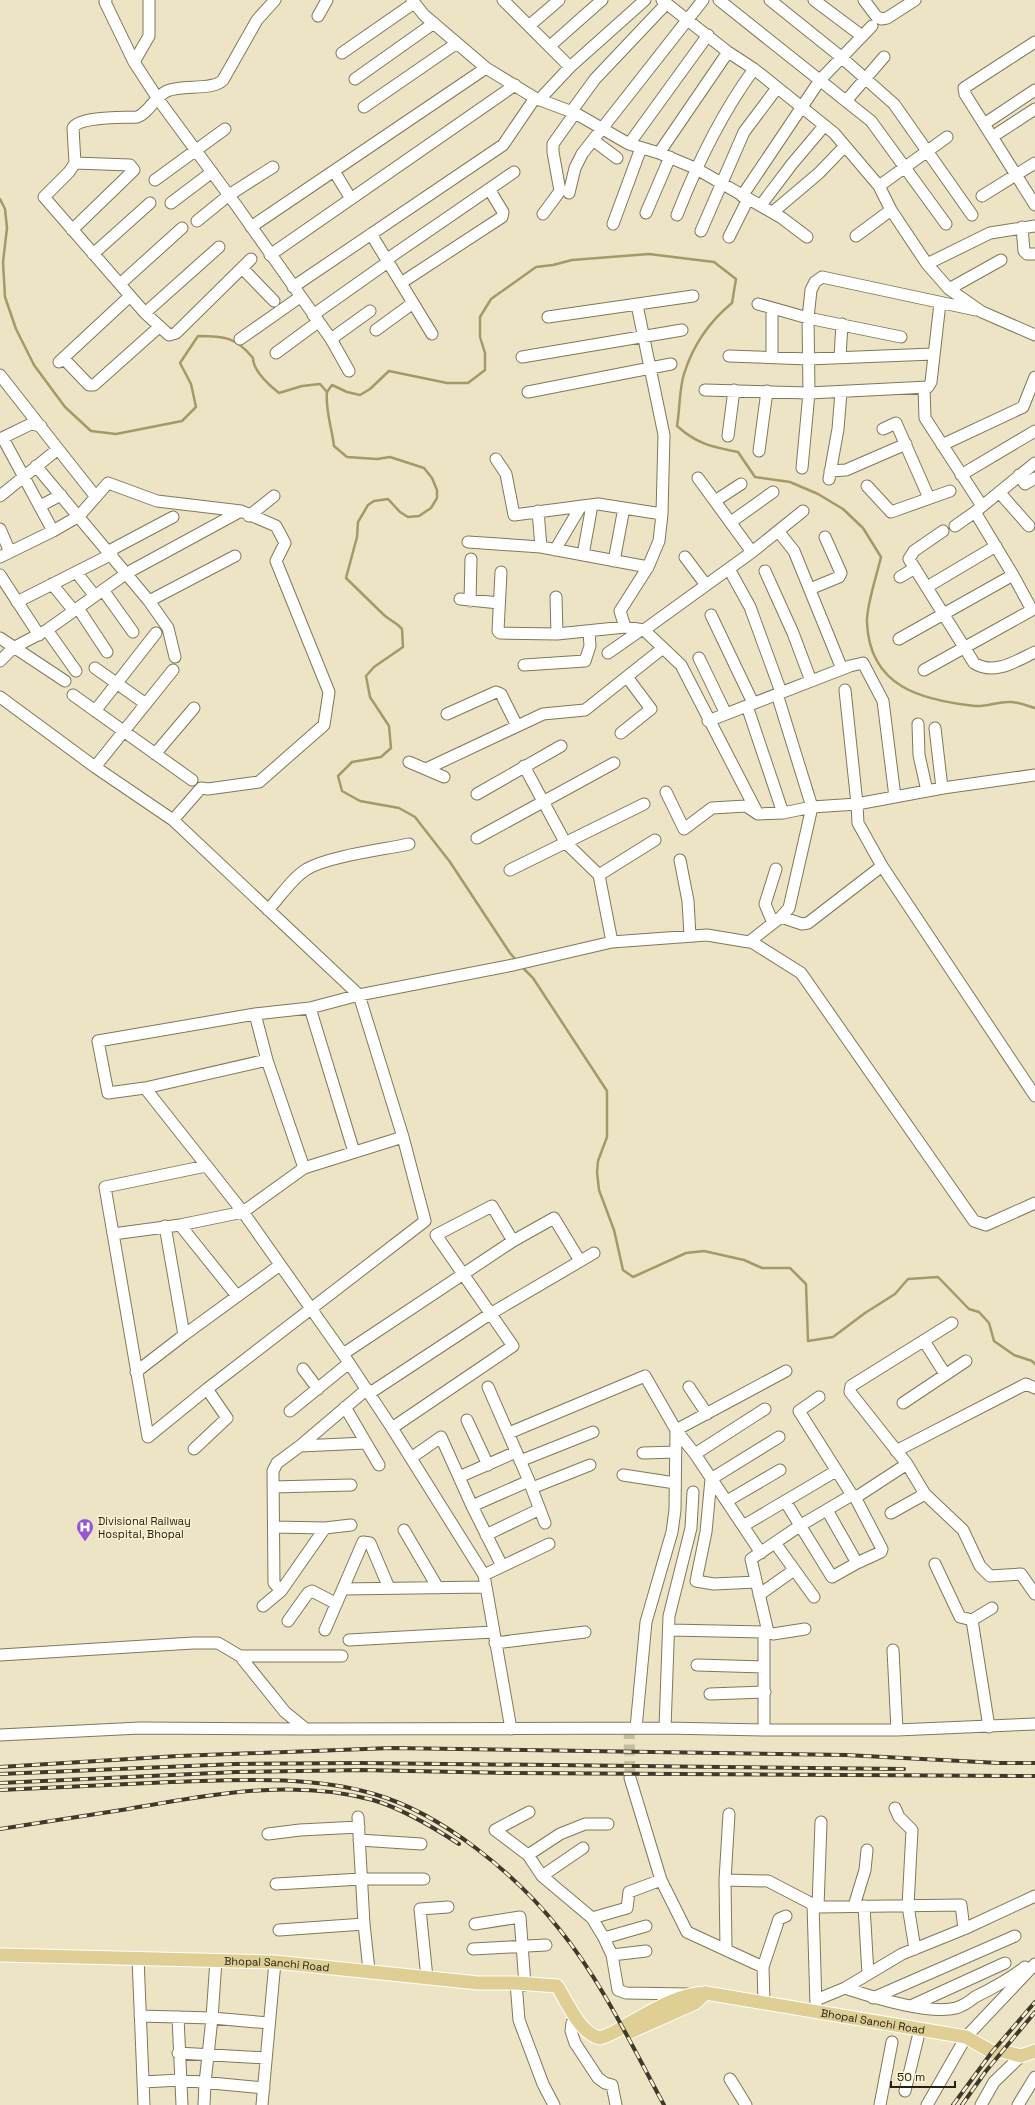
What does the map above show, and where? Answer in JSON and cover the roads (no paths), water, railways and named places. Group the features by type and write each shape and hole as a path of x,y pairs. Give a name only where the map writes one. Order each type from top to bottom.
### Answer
{"main road":[{"name":"Bhopal Sanchi Road","path":"0,1954 275,1962 369,1970 478,1983 554,1986 572,2023 584,2038 596,2044 603,2044 616,2039 693,1998 706,1993 764,2002 816,2006 920,2029 969,2038 992,2052 1002,2051 1021,2056"},
{"path":"554,1986 586,2030 600,2038 612,2034 666,2004 693,1998"},
{"path":"1021,2056 1035,2051"}],"street":[{"path":"106,0 134,62 157,97 229,195 270,255 331,339 349,370"},
{"path":"134,62 149,36 148,0"},
{"path":"251,259 176,333 169,335 145,313 44,197 76,163 73,128 75,125 85,120 140,116 157,97 167,91 182,86 215,85 221,82 262,14 275,0"},
{"path":"318,16 327,0"},
{"path":"530,25 559,0"},
{"path":"550,46 602,0"},
{"path":"293,287 502,145 537,99 570,67 645,0"},
{"path":"569,193 578,160 703,0"},
{"path":"719,0 871,121 946,224"},
{"path":"770,0 841,57 894,104 926,152 972,215"},
{"path":"814,0 862,36"},
{"path":"864,0 876,16 881,19 887,18 915,0"},
{"path":"342,53 413,1 457,44 486,68 514,86 537,99 573,112 629,144 664,155 695,168 745,198 774,212 807,237"},
{"path":"509,2 570,67"},
{"path":"543,214 560,192 552,152 553,144 595,79 664,2 728,52 754,69 834,133 879,186 891,210 927,264 949,290 982,312 1035,335"},
{"path":"355,79 434,23"},
{"path":"729,237 745,198 800,107 820,80 872,26"},
{"path":"629,144 708,36"},
{"path":"1035,42 964,88 965,94 1035,205"},
{"path":"364,107 457,44"},
{"path":"646,213 664,155 728,52"},
{"path":"846,101 884,57"},
{"path":"251,227 486,68"},
{"path":"677,215 695,168 735,94 754,69"},
{"path":"270,255 514,86"},
{"path":"701,231 744,132 777,88"},
{"path":"984,124 1035,90"},
{"path":"992,137 1035,110"},
{"path":"761,205 792,164 824,126"},
{"path":"156,180 225,129"},
{"path":"879,186 905,169 947,137"},
{"path":"593,140 617,158"},
{"path":"774,212 819,173 845,146"},
{"path":"613,224 641,148"},
{"path":"72,230 134,170 130,165 76,163"},
{"path":"982,196 1035,163"},
{"path":"197,221 229,195 273,167"},
{"path":"334,171 351,199"},
{"path":"171,203 212,172"},
{"path":"276,352 387,261 514,172"},
{"path":"401,283 502,217 503,212 489,189"},
{"path":"93,254 150,203"},
{"path":"856,236 891,210"},
{"path":"927,264 990,233 1035,226"},
{"path":"1022,227 1024,251 1027,254 1035,254"},
{"path":"120,284 182,228"},
{"path":"371,234 432,334"},
{"path":"145,313 219,247"},
{"path":"949,290 1001,260"},
{"path":"242,268 274,301"},
{"path":"802,468 809,393 808,318 811,290 815,282 822,277 982,312"},
{"path":"130,296 61,361 89,385 94,385 159,327"},
{"path":"548,317 694,296"},
{"path":"240,339 300,297"},
{"path":"376,330 413,303"},
{"path":"705,390 809,393 908,387 924,388 930,385 940,303"},
{"path":"758,304 808,318 901,337"},
{"path":"625,627 620,611 648,567 659,541 662,514 664,435 637,305"},
{"path":"772,308 772,357"},
{"path":"331,339 370,311"},
{"path":"840,357 842,324"},
{"path":"522,357 682,330"},
{"path":"729,356 808,360 840,357 933,354"},
{"path":"528,392 671,364"},
{"path":"0,375 96,497"},
{"path":"942,445 1023,407 1035,377"},
{"path":"924,388 925,418 962,475 996,546 1033,614 965,647 924,670"},
{"path":"728,436 734,390"},
{"path":"759,451 766,391"},
{"path":"841,392 838,429 829,475 846,470 906,444"},
{"path":"882,428 896,423 929,498"},
{"path":"40,426 31,424 3,440 53,531"},
{"path":"962,475 1035,431"},
{"path":"0,496 58,449"},
{"path":"496,458 506,474 514,515 586,506 624,508 662,514"},
{"path":"955,526 1035,463"},
{"path":"36,466 149,601 168,628 175,656"},
{"path":"1019,475 1025,484 1033,482"},
{"path":"698,478 752,552"},
{"path":"0,557 53,531 79,516 108,483 157,501 245,514 276,526 285,543 276,561 329,692 324,725 259,782 208,789 201,788 173,820"},
{"path":"715,501 741,484"},
{"path":"867,486 891,512 950,491"},
{"path":"731,522 773,492"},
{"path":"999,492 1030,526"},
{"path":"40,506 61,495"},
{"path":"0,661 13,648 43,632 127,574 245,514 274,496"},
{"path":"555,550 586,506"},
{"path":"583,555 586,506"},
{"path":"614,561 624,508"},
{"path":"608,653 729,569 804,510"},
{"path":"538,511 541,547"},
{"path":"17,602 76,572 172,517"},
{"path":"0,529 10,552"},
{"path":"778,531 794,551 842,669"},
{"path":"943,531 911,554 909,558 974,663 982,668 1002,668 1035,652"},
{"path":"810,589 839,577 841,573 825,537"},
{"path":"468,542 541,547 648,567"},
{"path":"927,587 996,546"},
{"path":"149,601 235,556"},
{"path":"685,557 706,585"},
{"path":"471,559 465,600 499,603"},
{"path":"900,577 915,568"},
{"path":"729,569 750,607 779,693 812,807 793,898 789,908 777,920 750,941"},
{"path":"76,572 99,593 133,632"},
{"path":"501,572 498,631 500,634 557,634 589,632 625,627 643,630 663,648 681,665 708,721 758,814"},
{"path":"765,572 793,634 810,681"},
{"path":"0,574 17,602 76,671"},
{"path":"899,639 1013,575"},
{"path":"52,584 76,610 106,652"},
{"path":"556,597 557,634"},
{"path":"711,615 750,704 783,813"},
{"path":"524,665 585,661 590,646 589,632"},
{"path":"95,711 156,633"},
{"path":"0,638 65,681"},
{"path":"426,769 543,714 584,710 663,648"},
{"path":"700,658 726,714"},
{"path":"708,721 842,669 863,663 881,696 895,797"},
{"path":"95,668 146,704"},
{"path":"95,767 173,670"},
{"path":"621,733 651,709 627,677"},
{"path":"845,690 858,804 858,823 882,866 1035,1096"},
{"path":"447,714 496,692 501,694 517,726"},
{"path":"74,695 192,780"},
{"path":"0,697 95,767 173,820 359,995 403,1137 425,1221 312,1310 207,1389 148,1437 105,1187 206,1166"},
{"path":"155,754 194,708"},
{"path":"918,724 919,756 927,791"},
{"path":"935,728 942,788"},
{"path":"477,794 561,746"},
{"path":"409,762 444,777"},
{"path":"477,838 614,763"},
{"path":"524,766 565,842 598,875 612,942"},
{"path":"666,792 684,829 712,808 746,806 758,814 783,813 812,807 858,804 942,788 1035,775"},
{"path":"510,870 644,804"},
{"path":"598,875 655,840"},
{"path":"268,910 296,878 316,865 409,844"},
{"path":"680,860 688,901 690,936"},
{"path":"776,869 765,904 777,920 802,924 808,923 882,866"},
{"path":"267,1060 145,1088 108,1092 98,1041 255,1014 310,1008 359,995 513,965 612,942 707,935 750,941 801,973 974,1221 986,1225 1035,1203"},
{"path":"310,1008 354,1152"},
{"path":"255,1014 267,1060 304,1168"},
{"path":"145,1088 243,1212 346,1358 392,1428 484,1575 511,1730"},
{"path":"113,1234 180,1225 243,1212 304,1168 403,1137"},
{"path":"392,1428 513,1346 436,1235 492,1206 513,1241"},
{"path":"290,1411 318,1389 346,1358 463,1274 513,1241 554,1218 580,1261"},
{"path":"180,1225 237,1296"},
{"path":"165,1226 184,1335"},
{"path":"281,1591 274,1583 273,1471 278,1463 345,1407 368,1391 490,1314 594,1253"},
{"path":"136,1372 280,1265"},
{"path":"952,1323 851,1386 850,1389 907,1464 926,1494 963,1530 980,1566 990,1576 1021,1574 1034,1590"},
{"path":"924,1341 945,1374"},
{"path":"903,1403 966,1361"},
{"path":"303,1369 318,1389"},
{"path":"676,1430 786,1371"},
{"path":"509,1433 645,1376 676,1430 695,1454 761,1553"},
{"path":"896,1451 1026,1384 1035,1388"},
{"path":"488,1387 509,1433 530,1484 538,1510 545,1523"},
{"path":"690,1387 707,1414"},
{"path":"194,1449 227,1418 207,1389"},
{"path":"785,1501 832,1577 881,1552 882,1550 854,1496 836,1471 799,1411 819,1397"},
{"path":"345,1407 379,1465"},
{"path":"695,1454 765,1409"},
{"path":"467,1420 488,1465"},
{"path":"636,1728 646,1622 672,1532 675,1510 676,1430"},
{"path":"459,1477 488,1465 592,1432"},
{"path":"411,1458 441,1437 472,1506 502,1566"},
{"path":"711,1479 779,1437"},
{"path":"300,1446 366,1444"},
{"path":"643,1453 676,1452"},
{"path":"764,1730 764,1667 766,1632 752,1559 801,1525 854,1496 907,1464"},
{"path":"472,1506 530,1484 590,1465"},
{"path":"727,1501 780,1470"},
{"path":"743,1526 836,1471"},
{"path":"623,1475 675,1484"},
{"path":"711,1479 706,1532 696,1582 714,1584 756,1582"},
{"path":"273,1487 351,1485"},
{"path":"666,1728 670,1630 669,1616 691,1528 693,1492"},
{"path":"891,1512 926,1494"},
{"path":"486,1535 538,1510"},
{"path":"827,1510 857,1564"},
{"path":"274,1527 325,1528 351,1525"},
{"path":"264,1606 281,1591 325,1528"},
{"path":"404,1530 438,1588"},
{"path":"325,1630 362,1544 366,1541 370,1544 389,1588"},
{"path":"775,1543 814,1597"},
{"path":"484,1575 549,1544"},
{"path":"935,1564 960,1617 972,1620 992,1608"},
{"path":"759,1595 794,1570"},
{"path":"343,1589 485,1587"},
{"path":"288,1621 308,1593 312,1591 336,1603"},
{"path":"972,1620 989,1727"},
{"path":"670,1630 766,1632 773,1634 805,1629"},
{"path":"349,1640 493,1632"},
{"path":"495,1644 585,1632"},
{"path":"0,1655 193,1643 218,1643 240,1656 285,1712 306,1729"},
{"path":"893,1650 897,1730"},
{"path":"240,1656 342,1656"},
{"path":"697,1665 764,1667"},
{"path":"710,1694 765,1692"},
{"path":"0,1735 140,1728 511,1730 666,1728 897,1730 1035,1724"},
{"path":"630,1778 661,1880 687,1932 763,1967"},
{"path":"894,1808 899,1817 912,1830 908,1906 915,1949"},
{"path":"529,1812 495,1830 528,1855 542,1876 592,1918 612,1955 616,1986 622,1992 693,1998"},
{"path":"726,1949 725,1880 729,1814"},
{"path":"268,1834 358,1822 364,1924 369,1970"},
{"path":"816,2006 815,1906 821,1822"},
{"path":"528,1855 567,1831 585,1824 608,1824"},
{"path":"359,1840 421,1844"},
{"path":"542,1876 583,1848"},
{"path":"867,1850 859,1906 868,1974"},
{"path":"276,1884 362,1879 424,1879"},
{"path":"592,1918 627,1908 629,1892 661,1880"},
{"path":"725,1880 768,1880 815,1906 961,1905 964,1929"},
{"path":"816,2006 902,1954 964,1929 1035,1896"},
{"path":"427,1978 420,1909 448,1906"},
{"path":"764,2002 763,1967 778,1918 786,1916"},
{"path":"475,1924 520,1917 522,1947 519,2020 543,2084 554,2105"},
{"path":"279,1930 364,1924"},
{"path":"604,1938 646,1926"},
{"path":"873,1998 1015,1936"},
{"path":"473,1949 546,1945"},
{"path":"612,1955 646,1951"},
{"path":"138,1958 144,2105"},
{"path":"204,2105 216,1960"},
{"path":"262,2105 275,1962"},
{"path":"912,2006 1005,1963"},
{"path":"845,1988 873,1998 912,2006 940,2009 957,2008 1030,1965"},
{"path":"927,2105 969,2038 1030,1965"},
{"path":"969,2038 1035,1973"},
{"path":"140,2016 212,2018 269,2023"},
{"path":"178,2017 178,2054 182,2105"},
{"path":"572,2023 572,2038 598,2078 605,2083 612,2084 616,2105"},
{"path":"905,2091 920,2029"},
{"path":"880,2105 892,2042"},
{"path":"178,2054 208,2054 266,2058"},
{"path":"981,2105 994,2082 1021,2056"},
{"path":"1018,2105 1035,2077"},
{"path":"730,2079 748,2105"},
{"path":"142,2082 180,2080 264,2088"}],"waterway":[{"path":"0,199 5,209 7,228 3,262 5,297 16,329 34,365 65,407 91,431 116,434 182,421 196,407 191,384 180,363 198,336 215,336 229,339 247,351 253,358 259,373 266,382 279,393 302,386 320,384 327,392 328,412 334,446 347,457 377,459 390,457 424,468 432,478 437,490 437,498 431,508 419,516 408,517 400,512 388,499 374,501 368,505 358,522 357,537 346,578 385,616 402,629 403,647 374,667 366,676 370,697 389,726 391,748 381,757 352,762 338,776 342,791 360,801 399,808 415,817 450,862 516,960"},
{"path":"327,392 332,385 347,392 360,395 370,389 389,371 447,383 468,383 485,370 485,353 480,337 480,317 491,299 536,267 553,265 572,260 649,254 714,262 736,279 732,303 716,318 703,334 692,353 682,380 677,426 691,437 705,444 738,452 755,477 790,482 818,494 843,509 863,528 881,557 870,599 867,623 870,645 878,662 888,676 902,686 918,694 936,700 975,706 1011,702 1035,708"},
{"path":"522,967 533,978 607,1091 607,1137 598,1161 597,1172 599,1190 614,1230 623,1270 633,1277 686,1253 704,1251 744,1260 762,1268 790,1268 806,1284 808,1341 833,1337 865,1313 895,1294 908,1279 938,1277 969,1309 979,1312 989,1323 994,1341 1014,1355 1032,1361 1035,1364"}],"tunnel":[{"path":"629,1728 630,1778"}],"railway":[{"path":"0,1767 178,1756 391,1748 846,1755 999,1763 1035,1763"},
{"path":"0,1774 236,1764 361,1763 904,1769"},
{"path":"0,1783 236,1772 361,1770 512,1773 1035,1776"},
{"path":"0,1790 222,1780 273,1780 299,1781 349,1788 374,1794 400,1803 452,1831 476,1848 522,1888 542,1909 575,1950 603,1993 664,2105"},
{"path":"0,1829 220,1794 281,1789 312,1790 343,1793 373,1800 395,1808 418,1819 459,1844"},
{"path":"953,2105 992,2052 1035,2002"},
{"path":"962,2105 986,2071 1035,2012"}],"place":[{"name":"Divisional Railway Hospital, Bhopal","path":"85,1542"}]}
